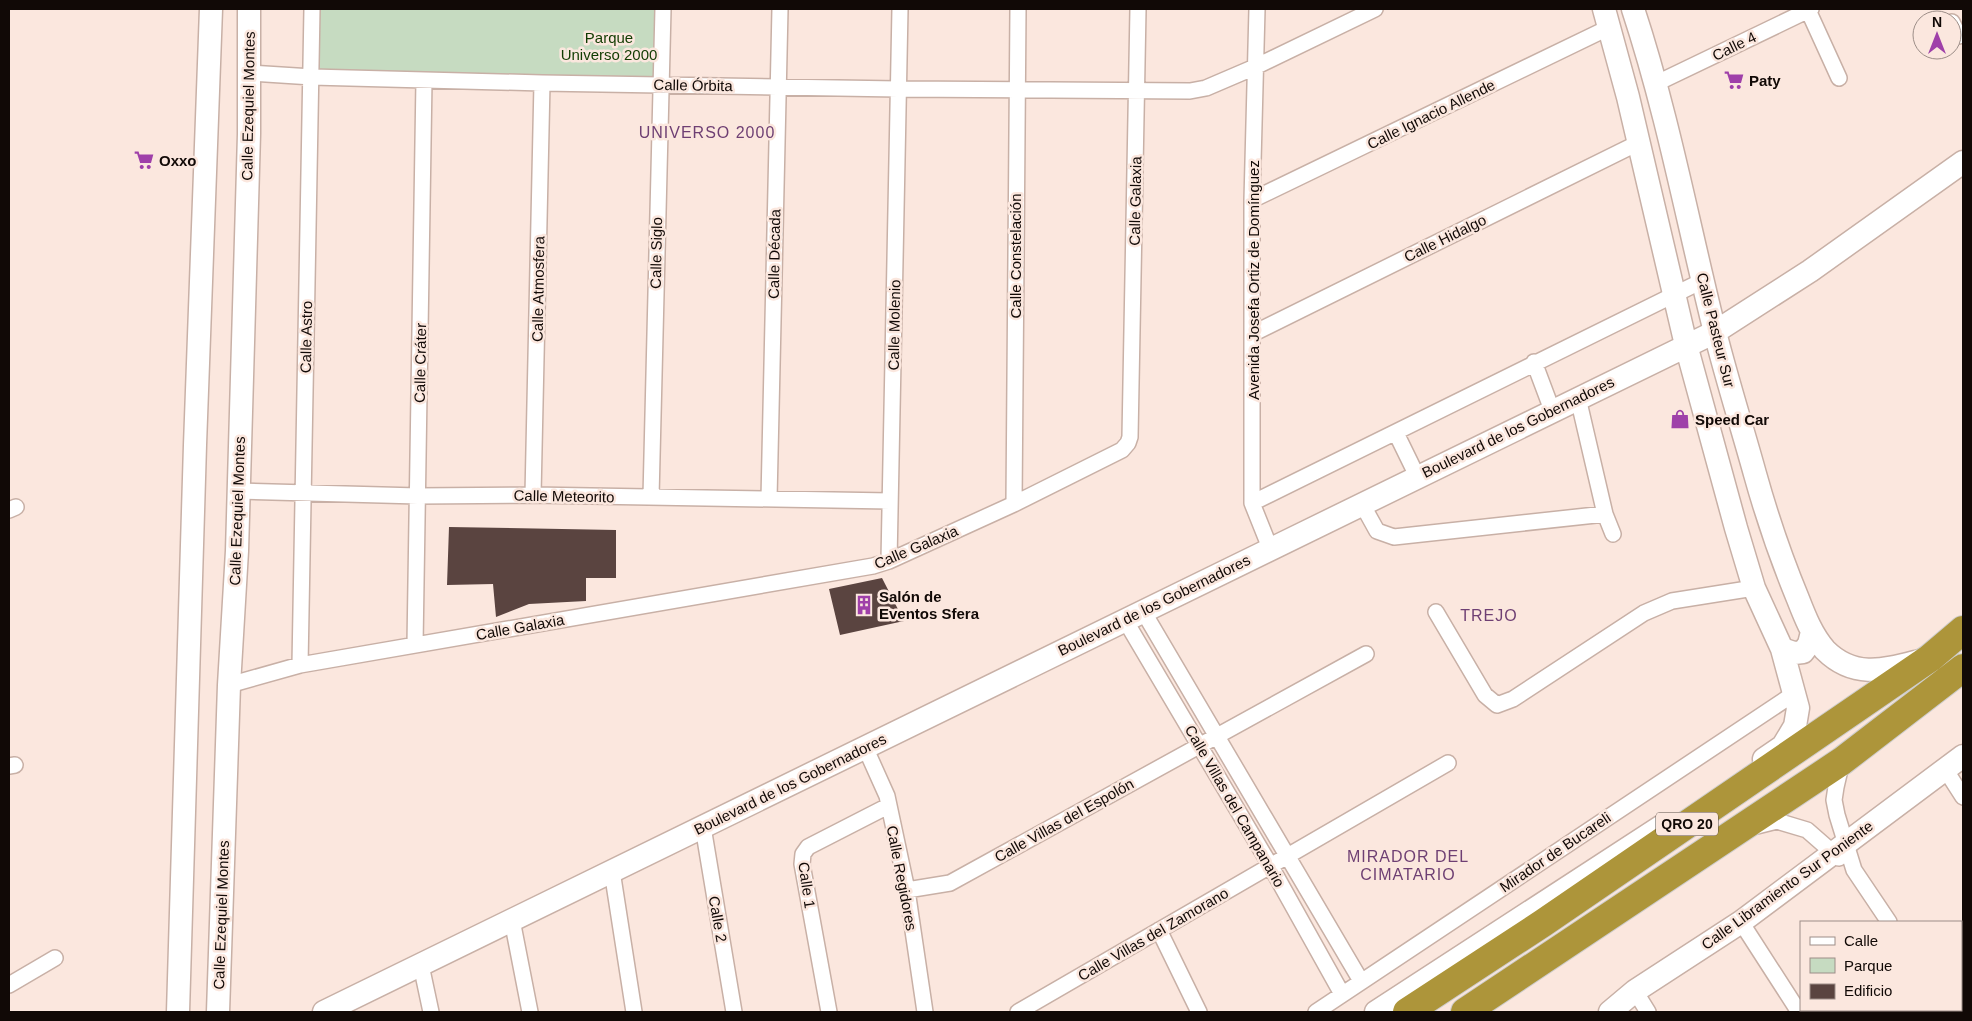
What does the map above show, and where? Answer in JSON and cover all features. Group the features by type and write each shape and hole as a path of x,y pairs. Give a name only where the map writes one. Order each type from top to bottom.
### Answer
{"highway":[{"name":"QRO 20","path":"1407,1012 1542,923 1930,658 1963,630"},
{"name":"QRO 20","path":"1465,1012 1842,761 1963,668"},
{"path":"1428,979 1542,923"}],"main road":[{"path":"178,1012 211,9"},
{"name":"Calle Ezequiel Montes","path":"218,1012 229,685 237,551 249,9"},
{"name":"Calle Pasteur Sur","path":"1633,9 1657,83 1715,332 1766,513 1779,553 1812,632 1826,650 1852,668 1871,671 1890,669 1930,658"},
{"name":"Calle Pasteur Sur","path":"1428,979 1783,746 1795,726 1798,708 1795,693 1782,650 1754,588 1686,345 1607,18"},
{"name":"Boulevard de los Gobernadores","path":"326,1012 1417,476 1715,332 1810,271 1963,162"},
{"path":"1782,650 1794,653 1803,652 1809,644 1812,632"},
{"name":"Calle Libramiento Sur Poniente","path":"1615,1011 1635,991 1742,922 1963,756"},
{"path":"1376,1012 1428,979"}],"street":[{"name":"Calle Astro","path":"300,665 312,9"},
{"name":"Calle Siglo","path":"651,497 663,9"},
{"name":"Calle Década","path":"769,499 780,9"},
{"name":"Calle Molenio","path":"889,561 900,9"},
{"name":"Calle Constelación","path":"1014,504 1018,9"},
{"name":"Calle Galaxia","path":"229,685 300,665 863,568 889,561 1014,504 1122,450 1130,437 1138,91 1138,9"},
{"name":"Avenida Josefa Ortiz de Domínguez","path":"1257,9 1252,200 1252,503 1270,548"},
{"name":"Calle Órbita","path":"249,73 312,77 542,83 898,89 1190,91 1206,88 1255,67 1375,9"},
{"name":"Calle 4","path":"1657,83 1810,9"},
{"path":"1810,9 1839,78"},
{"name":"Calle Ignacio Allende","path":"1252,200 1607,18"},
{"name":"Calle Cráter","path":"415,645 424,80"},
{"name":"Calle Atmosfera","path":"534,495 542,83"},
{"name":"Calle Hidalgo","path":"1252,334 1638,143"},
{"path":"1252,503 1396,434 1534,362 1597,334 1674,293 1704,280"},
{"path":"1534,362 1552,410"},
{"path":"1578,398 1605,514 1613,534"},
{"path":"1396,434 1417,476"},
{"name":"Calle Meteorito","path":"238,491 418,496 534,495 890,501"},
{"path":"1362,504 1377,531 1394,537 1605,514"},
{"path":"1436,612 1485,695 1497,705 1514,699 1644,612 1672,601 1754,588"},
{"name":"Calle Villas del Campanario","path":"1134,615 1217,736 1361,981"},
{"name":"Calle Villas del Campanario","path":"1134,615 1200,746 1270,865 1342,994"},
{"name":"Calle Villas del Espolón","path":"907,890 950,883 1366,654"},
{"name":"Mirador de Bucareli","path":"1316,1012 1795,693"},
{"name":"Calle Regidores","path":"865,747 887,796 907,890 925,1012"},
{"path":"1839,849 1834,800 1842,761"},
{"name":"Calle Villas del Zamorano","path":"1018,1012 1448,763"},
{"path":"1945,769 1963,797"},
{"name":"Calle 1","path":"829,1012 802,864 803,854 808,847 888,806"},
{"path":"1738,831 1777,821 1808,830 1839,849 1887,921"},
{"name":"Calle 2","path":"703,826 734,1012"},
{"path":"612,871 634,1012"},
{"path":"512,920 530,1012"},
{"path":"1742,922 1799,1012"},
{"path":"1159,930 1199,1012"},
{"path":"9,985 56,958"},
{"path":"421,965 431,1012"},
{"path":"1635,991 1648,1012"}],"green space":[{"name":"Parque Universo 2000","path":"312,9 663,9 660,85 312,77"}],"building":[{"path":"449,527 616,530 616,578 586,578 586,601 529,604 496,617 493,584 447,585"},
{"name":"Salón de Eventos Sfera","path":"882,578 904,621 840,635 829,589"}],"place":[{"name":"Paty","path":"1734,80"},
{"name":"Oxxo","path":"144,160"},
{"name":"Speed Car","path":"1680,419"},
{"name":"Salón de Eventos Sfera","path":"864,605"}],"district":[{"name":"UNIVERSO 2000","path":"707,132"},
{"name":"TREJO","path":"1489,615"},
{"name":"MIRADOR DEL CIMATARIO","path":"1408,865"}]}
